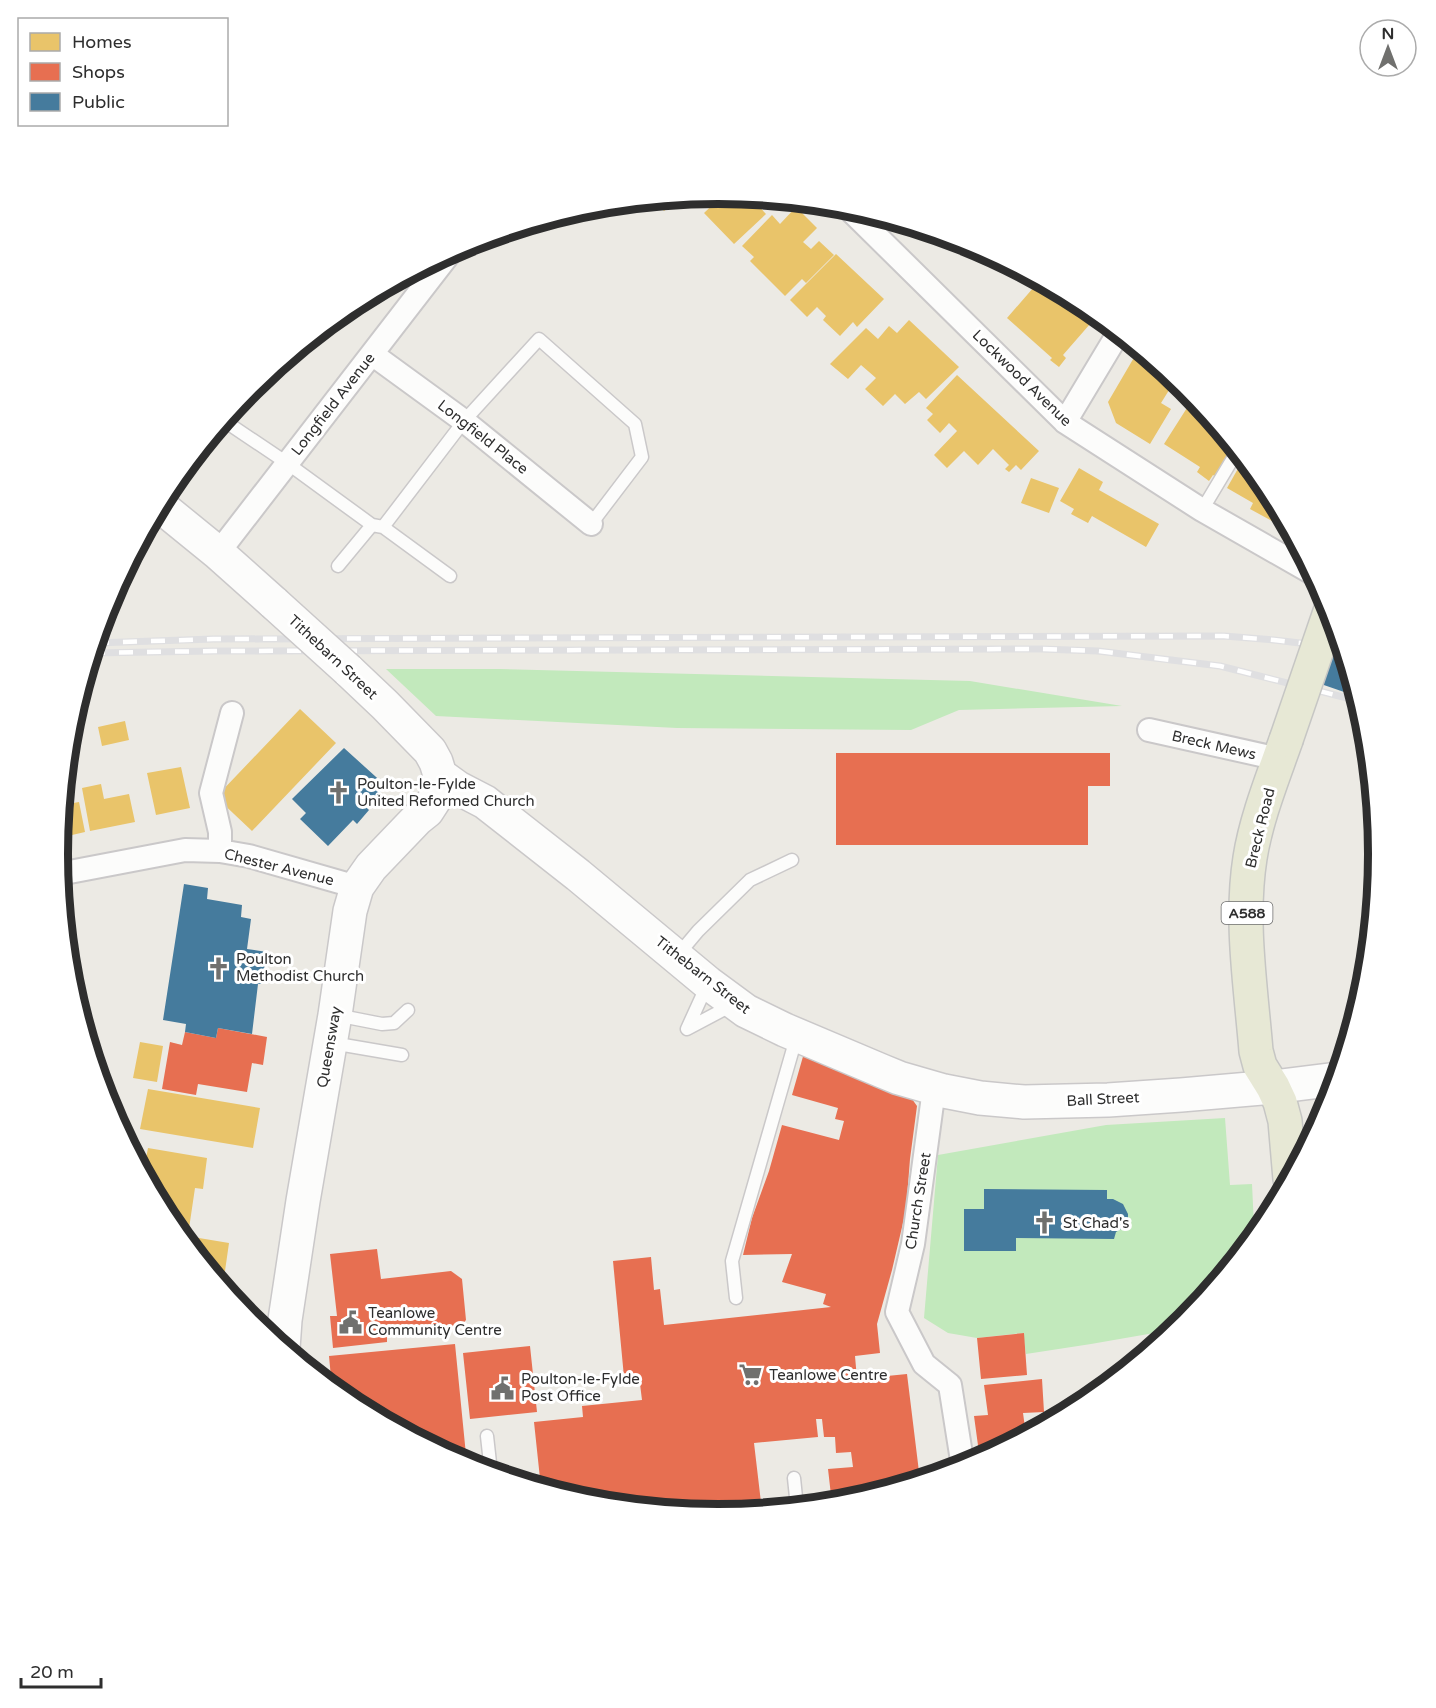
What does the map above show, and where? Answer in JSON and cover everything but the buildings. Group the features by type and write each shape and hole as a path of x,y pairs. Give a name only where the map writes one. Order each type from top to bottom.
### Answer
{"main road":[{"name":"Tithebarn Street","path":"166,511 218,553 385,705 430,751 440,775 458,788 485,802 579,875 708,983 746,1011 899,1078 934,1089"},
{"name":"Breck Road","path":"1273,1087 1260,1066 1256,1051 1248,953 1246,890 1252,849 1326,624"},
{"name":"Queensway","path":"284,1338 299,1224 350,911 357,887 371,867 427,811 436,797 440,775"},
{"name":"Tithebarn Street","path":"427,811 456,806 499,814"},
{"name":"Ball Street","path":"934,1089 980,1098 1024,1102 1119,1099 1273,1087 1328,1080"},
{"name":"A588","path":"1273,1087 1285,1121 1289,1165"}],"street":[{"name":"Lockwood Avenue","path":"860,220 1065,422 1202,510 1301,567"},
{"name":"Longfield Avenue","path":"218,553 439,267"},
{"path":"1065,422 1115,339"},
{"name":"Longfield Place","path":"372,354 464,421 591,524"},
{"path":"220,851 220,832 211,793 232,713"},
{"name":"Breck Mews","path":"1149,730 1283,749"},
{"name":"Chester Avenue","path":"68,872 185,850 220,851 249,856 357,887"},
{"name":"Church Street","path":"934,1089 915,1232 897,1312 924,1364 950,1385 961,1457"}],"lane":[{"path":"339,566 377,526 464,421 539,339 635,424 642,457 591,524"},
{"path":"230,424 450,576"},
{"path":"1202,510 1234,457"},
{"path":"677,957 698,931 750,880 792,860"},
{"path":"708,983 687,1029 735,1003"},
{"path":"332,1029 394,1023 408,1010"},
{"path":"332,1029 402,1055"},
{"path":"736,1298 732,1262 797,1034"},
{"path":"487,1436 489,1463"},
{"path":"794,1478 796,1500"}],"green space":[{"path":"386,669 500,669 970,681 1122,706 959,710 911,730 677,728 436,716"},
{"path":"1225,1118 1230,1185 1252,1184 1254,1222 1207,1283 1178,1314 1159,1332 1026,1354 1023,1333 977,1338 948,1333 924,1318 938,1155 1106,1125"}],"railway":[{"path":"103,643 213,639 1224,636 1335,647"},
{"path":"100,653 1041,649 1098,651 1220,666 1349,698"}],"place":[{"name":"Poulton-le-Fylde United Reformed Church","path":"339,793"},
{"name":"Poulton Methodist Church","path":"218,968"},
{"name":"St Chad's","path":"1045,1223"},
{"name":"Teanlowe Community Centre","path":"350,1322"},
{"name":"Teanlowe Centre","path":"751,1375"},
{"name":"Poulton-le-Fylde Post Office","path":"503,1388"}]}
